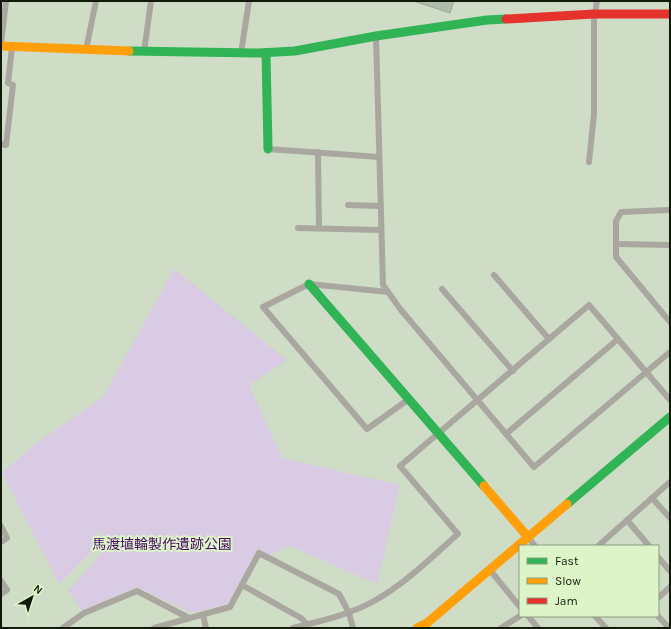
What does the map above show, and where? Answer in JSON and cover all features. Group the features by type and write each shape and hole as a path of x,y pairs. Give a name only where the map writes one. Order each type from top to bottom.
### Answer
{"street":[{"path":"6,1 1,45 12,47 144,52 266,53 295,51 376,36 487,20 594,14 670,14"},
{"path":"86,50 96,1"},
{"path":"144,52 151,1"},
{"path":"240,53 249,1"},
{"path":"589,162 594,114 594,14 597,1"},
{"path":"376,36 380,206 384,285 388,292 477,401 534,467 670,352"},
{"path":"1,144 6,145 13,85 8,83 12,47"},
{"path":"266,53 268,149 379,157"},
{"path":"318,152 320,228"},
{"path":"348,205 380,206"},
{"path":"670,210 621,212 616,221 616,257 670,322"},
{"path":"298,228 381,230"},
{"path":"616,244 669,246"},
{"path":"494,275 549,339"},
{"path":"388,292 309,284 263,307 367,429 409,399"},
{"path":"309,284 534,545"},
{"path":"442,290 512,370"},
{"path":"293,628 349,613 375,601 402,582 458,534 400,466 438,432 477,401 589,305 670,400"},
{"path":"506,434 618,339"},
{"path":"417,628 445,608 670,417"},
{"path":"599,545 670,482"},
{"path":"652,498 670,518"},
{"path":"627,520 648,545"},
{"path":"1,526 7,538 1,542"},
{"path":"154,628 230,607 259,553 339,594 349,613 353,628"},
{"path":"659,558 670,571"},
{"path":"490,570 519,606"},
{"path":"1,581 7,590 1,594"},
{"path":"242,585 301,618 307,624"},
{"path":"659,597 670,587"},
{"path":"68,627 84,613 137,591 189,618"},
{"path":"203,615 206,628"},
{"path":"501,628 519,617"},
{"path":"529,617 538,628"},
{"path":"596,617 606,628"},
{"path":"659,617 668,628"}],"green space":[{"name":"馬渡埴輪製作遺跡公園","path":"174,269 287,360 249,385 282,458 400,485 377,584 290,546 250,563 227,604 197,612 190,612 137,587 82,610 68,591 112,541 94,529 102,541 59,584 2,473 34,445 103,397"}],"building":[{"path":"413,1 454,1 450,13"}],"traffic: fast":[{"path":"129,51 259,53 295,51 376,36 487,20 506,19"},
{"path":"266,53 268,149"},
{"path":"309,284 484,486"},
{"path":"567,504 670,417"}],"traffic: slow":[{"path":"1,46 129,51"},
{"path":"484,486 528,537"},
{"path":"417,628 427,623 567,504"}],"traffic: jam":[{"path":"506,19 594,14 670,14"}]}
